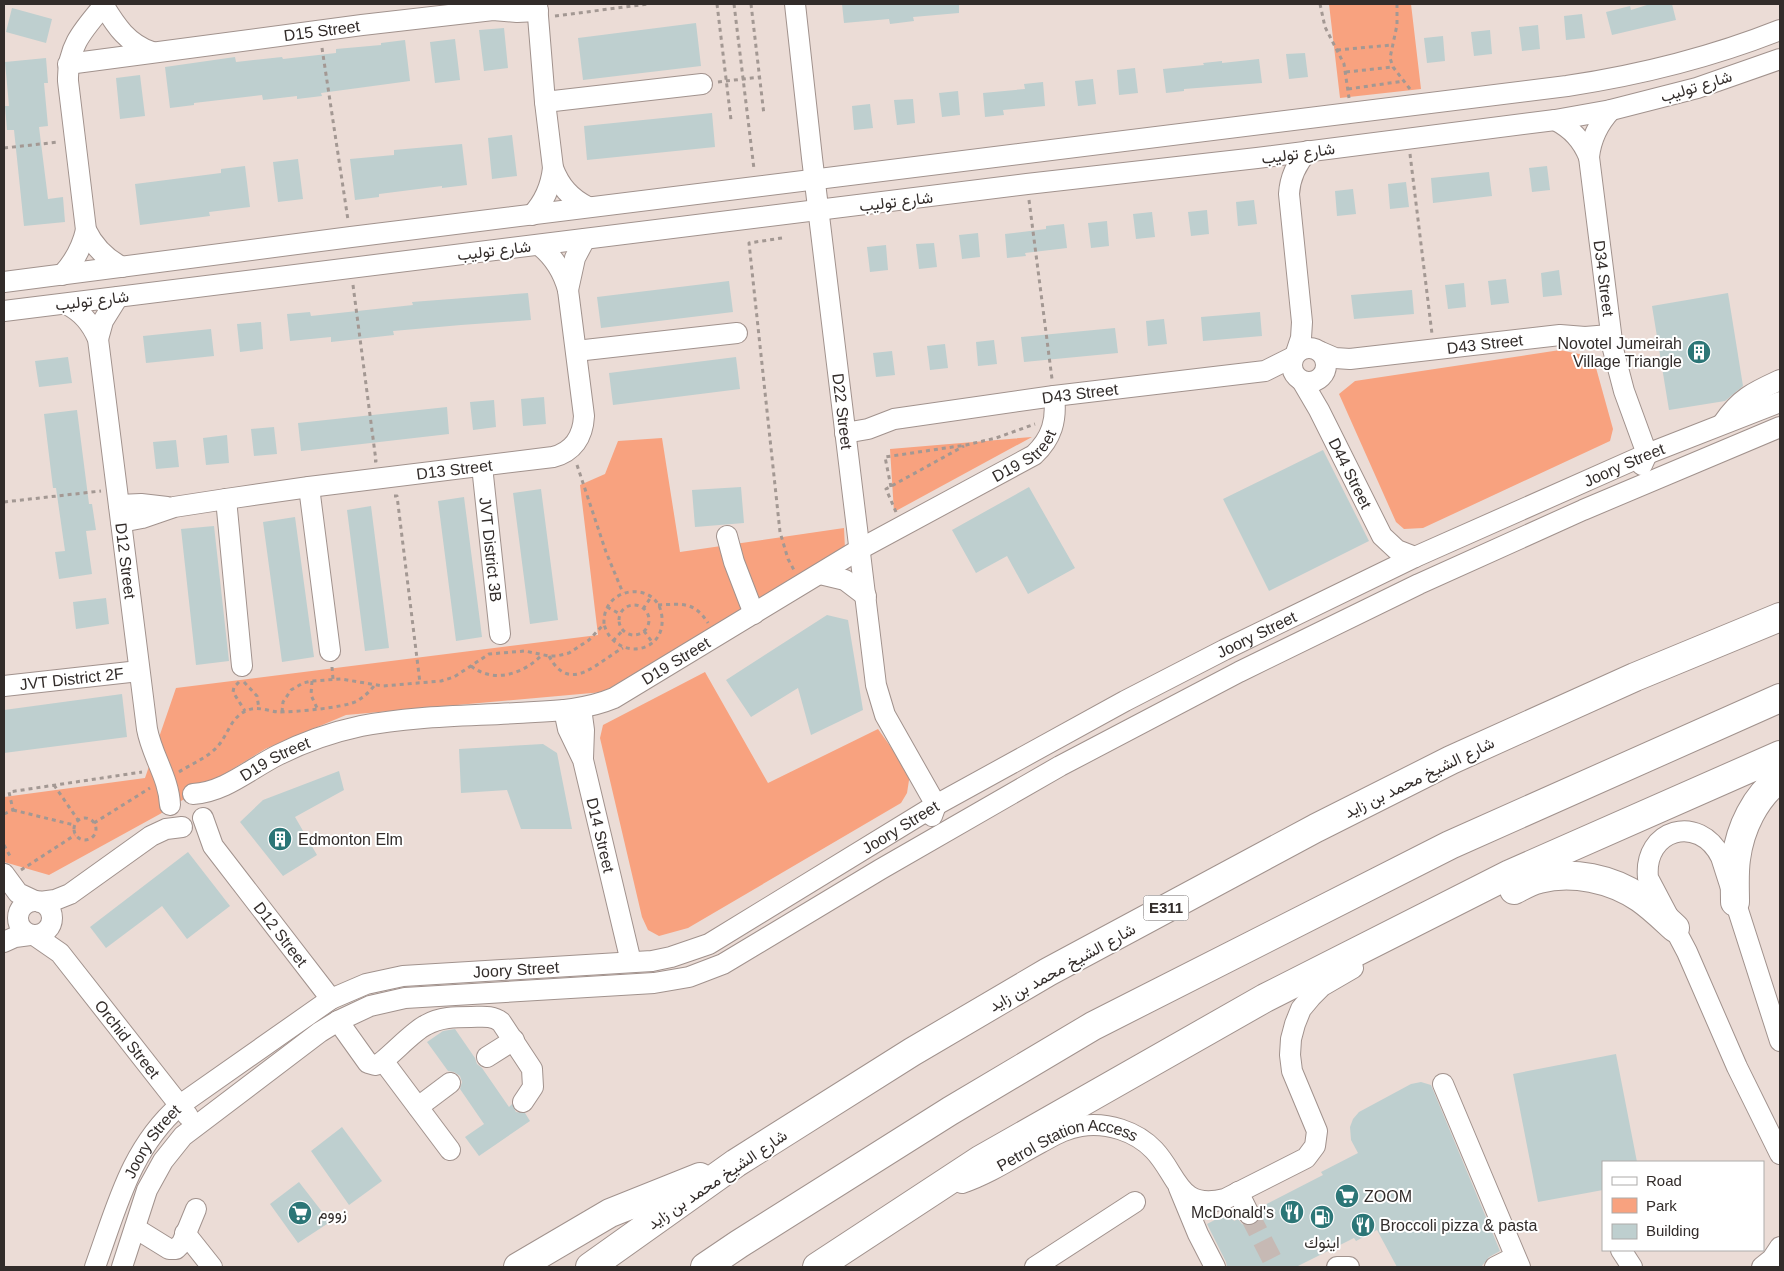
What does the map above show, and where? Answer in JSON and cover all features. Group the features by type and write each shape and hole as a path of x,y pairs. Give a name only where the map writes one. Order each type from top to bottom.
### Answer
{"highway":[{"name":"شارع الشيخ محمد بن زايد","path":"590,1267 736,1164 912,1052 1048,972 1316,828 1451,760 1635,677 1780,617"},
{"path":"705,1267 950,1111 1093,1026 1450,845 1780,698"},
{"path":"817,1267 980,1160 1265,998 1510,874 1780,755"},
{"path":"1735,902 1735,861 1744,825 1764,793 1780,778"},
{"path":"1441,909 1462,909 1479,905 1539,879 1574,876 1591,878 1624,889 1646,903 1676,928"},
{"path":"518,1267 610,1213 736,1164"}],"street":[{"name":"D22 Street","path":"795,4 814,180 866,596 874,675 881,706 936,805"},
{"path":"122,267 104,256 86,230 74,140 68,64 77,39 104,5 122,33 140,48 152,52"},
{"name":"D15 Street","path":"68,64 500,7 516,12 538,11"},
{"path":"538,11 545,102 554,168 557,178 570,196 588,207"},
{"name":"شارع توليب","path":"4,282 588,207 1567,86 1630,75 1692,59 1780,30"},
{"name":"شارع توليب","path":"4,311 1555,120 1611,110 1697,88 1780,58"},
{"path":"545,102 702,84"},
{"name":"D34 Street","path":"1611,110 1595,132 1589,157 1610,328 1620,377 1647,454"},
{"name":"D34 Street","path":"1555,120 1573,131 1580,139 1589,157"},
{"path":"1302,322 1326,360 1311,378 1292,368 1294,355 1301,338 1302,322 1289,194 1292,175 1296,166 1308,151"},
{"path":"1257,158 1280,177 1289,194"},
{"path":"532,215 545,198 554,168"},
{"path":"62,275 80,249 86,230"},
{"path":"568,290 573,263 585,239"},
{"path":"539,245 558,265 568,290 584,425 581,434 572,448"},
{"name":"D12 Street","path":"98,339 107,313 118,297"},
{"name":"D12 Street","path":"66,304 82,315 94,330 98,339 139,671 150,741 159,768 158,784 170,807"},
{"name":"D43 Street","path":"1318,350 1335,358 1350,360 1560,335 1583,326 1610,328"},
{"path":"576,350 738,333"},
{"path":"1294,355 1305,348 1318,350"},
{"name":"D43 Street","path":"1265,371 1294,355"},
{"name":"D43 Street","path":"844,425 868,429 894,419 1054,396 1265,371 1311,378 1350,360"},
{"name":"D44 Street","path":"1311,378 1318,394 1319,410 1382,536 1396,550 1415,557"},
{"path":"1721,425 1734,407 1745,398 1780,380"},
{"name":"D19 Street","path":"190,793 208,792 224,786 279,754 323,737 360,726 416,719 572,709 602,703 626,692 860,549 1034,455 1048,439 1055,418 1054,396"},
{"name":"Joory Street","path":"96,1267 132,1166 158,1127 180,1105 331,999 366,984 403,976 632,962 671,957 709,944 936,805 1183,671 1415,557 1647,454 1780,402"},
{"name":"Joory Street","path":"122,1267 147,1190 154,1175 173,1148 196,1126 338,1020 370,1006 405,998 654,983 689,977 723,964 881,869 1060,766 1205,689 1419,584 1583,510 1780,427"},
{"name":"D13 Street","path":"119,506 141,504 174,507 309,487 553,457 572,448"},
{"path":"1583,510 1592,494 1636,472 1645,461 1647,454"},
{"name":"JVT District 3B","path":"482,466 500,634"},
{"path":"309,487 330,651"},
{"path":"226,499 242,666"},
{"path":"727,536 740,580 754,614"},
{"name":"D44 Street","path":"1382,536 1384,554 1383,573"},
{"path":"820,574 845,580 866,596"},
{"name":"JVT District 2F","path":"4,686 139,671"},
{"name":"D14 Street","path":"572,709 584,730 583,760 632,962"},
{"path":"4,941 24,905 55,900 70,894 151,836 166,829 194,821 203,803 190,793 158,784"},
{"name":"D19 Street","path":"194,821 224,786"},
{"path":"151,836 177,796 190,793"},
{"path":"881,869 883,856 887,851 927,823 935,812 936,805"},
{"path":"170,807 173,820 194,821"},
{"name":"D12 Street","path":"194,821 331,999"},
{"path":"1780,1041 1716,847 1700,834 1690,832 1669,834 1660,840 1648,857 1648,878 1676,928 1737,1067 1780,1154"},
{"path":"12,874 23,896 37,902 50,911 42,929"},
{"path":"12,874 21,928 42,929"},
{"path":"4,941 42,929 70,894"},
{"name":"Orchid Street","path":"42,929 196,1126"},
{"name":"Petrol Station Access","path":"925,1197 976,1178 1065,1130 1081,1126 1097,1125 1121,1130 1142,1140 1155,1151 1180,1188 1194,1199 1210,1202 1225,1199 1306,1158 1316,1146 1317,1131 1297,1086 1292,1071 1290,1055 1293,1032 1301,1010 1322,986 1385,950 1392,944 1402,929"},
{"path":"338,1020 368,1063 378,1065 384,1062 407,1038 420,1028 442,1019 493,1017 501,1022 514,1040 530,1064 534,1075 533,1087 523,1102"},
{"path":"487,1057 514,1040"},
{"path":"384,1062 450,1150"},
{"path":"418,1107 450,1084"},
{"path":"1443,1084 1518,1262 1495,1267"},
{"path":"1180,1188 1198,1234 1215,1267"},
{"path":"1238,1192 1249,1214"},
{"path":"1035,1267 1135,1202"},
{"path":"135,1228 173,1250 180,1246 196,1209"},
{"path":"185,1233 212,1267"},
{"path":"1762,1267 1772,1259 1780,1247"},
{"path":"1622,1251 1632,1267"},
{"path":"1337,1267 1349,1267"}],"path":[{"path":"538,11 648,4"},
{"path":"717,4 731,120"},
{"path":"734,4 754,169 760,168"},
{"path":"751,4 764,115"},
{"path":"1320,4 1325,27 1346,72 1351,113"},
{"path":"1397,4 1397,25 1390,58 1393,67 1405,81 1411,92 1413,106"},
{"path":"319,30 351,237"},
{"path":"1337,50 1392,45"},
{"path":"1346,72 1393,67"},
{"path":"702,84 760,77"},
{"path":"1348,89 1405,81"},
{"path":"1408,139 1434,349"},
{"path":"4,148 74,140"},
{"path":"1027,184 1054,396"},
{"path":"782,238 749,243 780,532 788,559 802,585"},
{"path":"891,487 885,457 966,445 1002,436 1055,418"},
{"path":"908,524 901,510 896,512 886,489 966,445"},
{"path":"572,448 606,552 623,593"},
{"path":"4,502 119,506"},
{"path":"638,592 651,597 661,611 662,625 660,631 652,642 639,649 623,648 609,636 604,624 607,607 611,601 623,593 638,592"},
{"path":"643,608 651,597"},
{"path":"658,605 680,604 693,606 705,617 717,636"},
{"path":"638,606 643,608 648,617 647,627 644,631 633,635 623,630 620,625 620,614 628,607 638,606"},
{"path":"607,607 620,614"},
{"path":"282,712 284,702 291,690 303,683 341,679 374,686 441,681 454,677 488,654 525,651 549,656 563,655 575,650 589,640 604,624"},
{"path":"613,641 623,630"},
{"path":"644,631 652,642"},
{"path":"549,656 555,666 562,672 569,675 578,675 623,648"},
{"path":"471,666 484,674 492,676 508,675 523,669 542,655"},
{"path":"245,711 233,692 234,687 242,681 257,696 259,709"},
{"path":"312,681 311,695 317,708"},
{"path":"94,823 210,754 221,743 232,721 245,711 252,708 282,712 349,704 363,697 374,686"},
{"path":"13,810 9,792 142,771 158,784"},
{"path":"54,785 78,820"},
{"path":"4,814 13,810 74,825"},
{"path":"87,818 94,823 95,832 88,839 79,838 75,835 74,825 78,820 87,818"},
{"path":"4,845 12,874 75,835"}],"green space":[{"path":"1329,4 1411,4 1421,89 1340,98"},
{"path":"1560,350 1593,357 1613,429 1610,441 1423,528 1404,529 1396,522 1339,394 1355,381"},
{"path":"1032,437 894,512 890,449"},
{"path":"662,438 680,552 844,528 845,549 603,692 346,715 265,749 160,814 49,875 4,862 4,797 145,778 176,688 598,635 580,485 605,474 618,441"},
{"path":"705,672 768,783 878,729 910,774 907,793 901,803 688,928 659,936 648,930 642,917 600,738 603,725"}],"building":[{"path":"842,4 959,4 959,13 913,17 914,21 890,24 889,19 844,23"},
{"path":"1650,4 1672,4 1676,20 1612,35 1606,12 1630,6 1631,10"},
{"path":"12,8 52,19 46,43 6,32"},
{"path":"1582,14 1585,38 1566,40 1564,16"},
{"path":"696,23 701,66 583,80 578,38"},
{"path":"1538,25 1540,49 1522,51 1519,27"},
{"path":"504,28 508,68 484,71 479,30"},
{"path":"1490,30 1492,54 1474,56 1471,32"},
{"path":"1443,36 1445,61 1427,63 1424,38"},
{"path":"455,39 460,80 435,83 430,42"},
{"path":"405,40 410,81 321,93 322,96 297,99 297,96 263,100 262,95 194,103 194,105 170,108 165,67 235,57 236,62 282,57 283,59 336,53 336,49 381,45 381,43"},
{"path":"1305,53 1308,77 1289,79 1286,54"},
{"path":"46,58 48,83 44,83 48,126 39,127 48,199 63,197 65,222 24,226 14,130 7,130 5,106 9,106 5,62"},
{"path":"1259,59 1262,83 1184,89 1184,91 1166,93 1163,69 1204,65 1203,63 1222,61 1222,63"},
{"path":"1135,68 1138,93 1119,95 1117,70"},
{"path":"140,75 145,116 120,119 116,78"},
{"path":"1093,79 1096,104 1078,106 1075,81"},
{"path":"1043,82 1045,106 1003,110 1004,115 985,117 983,93 1025,89 1024,84"},
{"path":"958,91 960,115 942,117 939,93"},
{"path":"913,99 915,123 897,125 894,100"},
{"path":"870,104 873,128 854,130 852,106"},
{"path":"712,113 715,147 587,160 584,126"},
{"path":"512,135 517,176 492,179 488,138"},
{"path":"462,144 467,185 442,188 442,186 379,194 379,197 355,200 350,159 394,155 394,150"},
{"path":"298,159 303,199 278,202 273,162"},
{"path":"245,166 250,207 209,212 210,216 140,225 135,184 221,173 221,169"},
{"path":"1547,166 1550,190 1532,192 1529,168"},
{"path":"1489,172 1492,196 1433,203 1431,178"},
{"path":"1406,182 1409,207 1390,209 1388,184"},
{"path":"1353,189 1356,214 1337,216 1335,191"},
{"path":"1254,200 1257,224 1238,226 1236,202"},
{"path":"1207,210 1209,234 1191,236 1188,212"},
{"path":"1152,212 1155,237 1136,239 1133,214"},
{"path":"1107,221 1109,246 1091,248 1088,223"},
{"path":"1064,224 1067,248 1025,253 1026,256 1007,258 1005,234 1046,229 1046,226"},
{"path":"978,233 980,257 962,259 959,235"},
{"path":"934,243 937,267 919,269 916,244"},
{"path":"886,245 888,270 870,272 867,247"},
{"path":"1559,270 1562,295 1543,297 1541,273"},
{"path":"1506,279 1509,303 1491,305 1488,281"},
{"path":"729,281 733,312 601,328 597,297"},
{"path":"1464,283 1466,307 1448,309 1445,285"},
{"path":"1412,290 1414,314 1354,319 1351,295"},
{"path":"528,293 531,320 393,331 394,335 331,342 331,337 290,341 287,314 310,312 311,316 413,305 412,302"},
{"name":"Novotel Jumeirah Village Triangle","path":"1728,293 1743,386 1725,401 1669,410 1652,306"},
{"path":"1260,312 1262,336 1203,341 1201,317"},
{"path":"1164,319 1167,344 1148,346 1146,321"},
{"path":"261,322 263,349 240,352 237,324"},
{"path":"1115,328 1118,353 1024,362 1021,337"},
{"path":"211,329 214,356 146,363 143,336"},
{"path":"994,340 997,364 978,366 976,342"},
{"path":"945,344 948,368 930,370 927,346"},
{"path":"892,351 895,375 876,377 873,353"},
{"path":"68,357 72,383 39,387 35,361"},
{"path":"736,357 740,389 613,405 609,373"},
{"path":"544,397 546,424 523,426 521,399"},
{"path":"494,400 496,427 473,430 470,402"},
{"path":"447,407 449,434 301,451 298,423"},
{"path":"77,410 89,504 92,504 96,530 86,531 92,574 59,579 55,552 65,551 56,488 53,488 44,414"},
{"path":"274,427 277,454 254,456 251,429"},
{"path":"227,435 229,463 206,465 203,438"},
{"path":"176,440 179,467 156,469 153,442"},
{"path":"1323,450 1369,541 1269,591 1223,499"},
{"path":"741,487 744,523 695,527 692,490"},
{"path":"1029,487 1075,568 1028,594 1007,556 976,573 952,530"},
{"path":"541,489 558,620 530,624 513,493"},
{"path":"464,497 482,637 456,641 438,501"},
{"path":"371,506 389,648 365,651 347,510"},
{"path":"295,517 314,657 282,662 263,522"},
{"path":"214,526 229,661 196,665 181,529"},
{"path":"106,598 109,624 76,629 73,602"},
{"path":"827,615 848,620 863,710 811,735 798,688 751,717 726,680"},
{"path":"122,694 127,737 4,753 4,710"},
{"path":"543,744 557,753 572,829 521,829 507,790 461,793 459,749"},
{"name":"Edmonton Elm","path":"339,771 344,790 295,817 317,855 283,876 240,822 263,800"},
{"path":"188,852 230,906 187,939 162,906 106,948 90,927"},
{"path":"455,1029 477,1064 482,1068 509,1107 512,1104 516,1112 525,1113 530,1121 479,1156 465,1137 484,1124 460,1089 462,1082 460,1076 448,1071 427,1042 443,1031"},
{"path":"1616,1054 1637,1161 1602,1161 1602,1190 1538,1202 1513,1074"},
{"path":"1421,1082 1431,1085 1500,1251 1489,1257 1481,1267 1397,1267 1377,1230 1356,1241 1354,1238 1296,1267 1227,1267 1207,1224 1230,1212 1234,1221 1238,1219 1242,1224 1248,1226 1255,1224 1261,1215 1259,1208 1323,1175 1321,1172 1358,1153 1351,1140 1350,1127 1353,1119 1359,1112 1411,1084"},
{"path":"342,1127 382,1181 349,1205 311,1151"},
{"name":"زووم","path":"299,1182 330,1222 298,1243 270,1204"}],"tunnel":[{"path":"1249,1214 1276,1267"}],"place":[{"name":"Novotel Jumeirah Village Triangle","path":"1699,352"},
{"name":"Edmonton Elm","path":"280,839"},
{"name":"ZOOM","path":"1347,1196"},
{"name":"McDonald's","path":"1292,1212"},
{"name":"زووم","path":"300,1213"},
{"name":"اينوك","path":"1322,1217"},
{"name":"Broccoli pizza & pasta","path":"1363,1225"}]}
